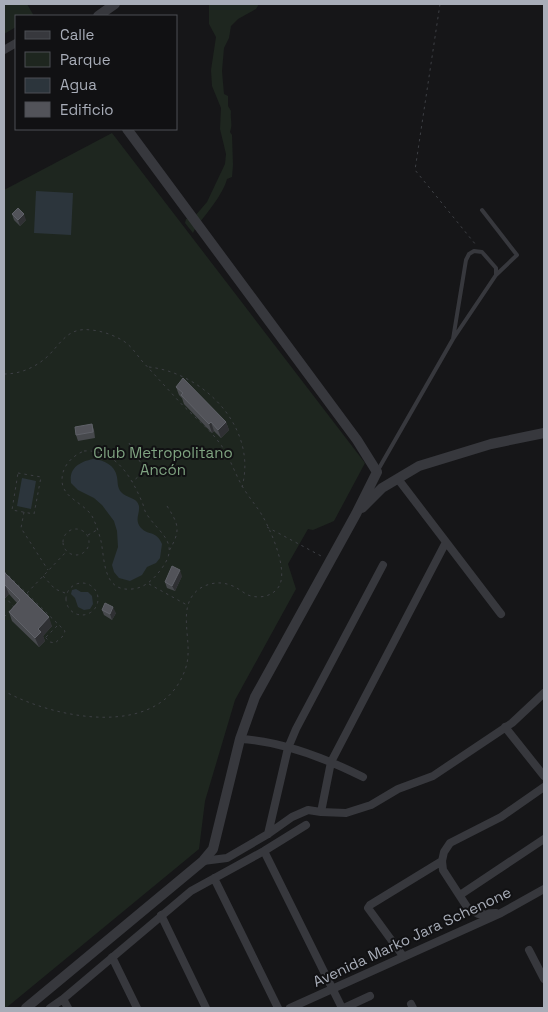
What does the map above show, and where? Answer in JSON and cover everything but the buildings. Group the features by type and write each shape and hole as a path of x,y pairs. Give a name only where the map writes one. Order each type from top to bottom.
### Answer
{"street":[{"path":"99,15 115,4"},
{"path":"26,1008 203,861 213,849 240,739 255,697 356,514 377,472 357,440 128,130"},
{"path":"356,514 382,488 419,466 491,444 544,433"},
{"path":"398,479 501,614"},
{"path":"321,812 331,762 446,542"},
{"path":"268,834 288,748 296,729 383,565"},
{"path":"203,861 227,858 268,834 292,817 308,810 346,814 371,804 398,789 433,776 512,723 544,693"},
{"path":"505,727 544,776"},
{"path":"240,739 288,748 331,762 363,777"},
{"path":"501,913 478,914 467,907 443,870 444,852 450,843 501,817 544,787"},
{"path":"50,1008 191,891 264,851 306,825"},
{"path":"460,896 544,839"},
{"path":"264,851 343,1008 370,996"},
{"path":"402,956 368,908 442,861"},
{"path":"214,878 278,1008"},
{"name":"Avenida Marko Jara Schenone","path":"290,1008 501,913 544,889"},
{"path":"161,915 206,1008"},
{"path":"529,950 544,979"},
{"path":"112,958 137,1008"},
{"path":"63,999 68,1008"}],"lane":[{"path":"377,472 453,339 496,275 517,255 482,210"},
{"path":"453,339 466,260 469,254 474,251 482,252 496,268 496,275"}],"path":[{"path":"440,4 415,170 482,252"},
{"path":"4,374 18,373 32,368 50,354 64,337 78,330 90,329 103,332 126,343 175,398 219,442 242,487 267,526 280,560 282,574 280,584 275,592 267,596 257,597 249,595 231,585 219,582 198,590 191,597 188,605 186,621 189,653 187,666 181,680 174,691 143,712 117,716 73,715 36,706 4,691"},
{"path":"148,367 166,370 192,381 208,392 223,409 234,427 243,452 245,476 242,487"},
{"path":"129,443 142,465 139,476 132,482"},
{"path":"167,506 178,528 165,564 149,583 130,590 113,584 106,572 98,529 89,512 63,489 63,472 70,459 84,451 101,452 115,459 132,482 145,512 166,538 170,547 169,552"},
{"path":"18,473 41,477 34,514 24,512 12,510 18,473"},
{"path":"24,512 21,528 48,570"},
{"path":"267,526 330,561"},
{"path":"87,536 98,529"},
{"path":"81,530 87,536 88,544 84,551 77,555 66,551 63,542 66,534 69,531 81,530"},
{"path":"23,597 66,551"},
{"path":"4,571 65,631 57,642 50,642 39,631"},
{"path":"43,576 55,589 66,593"},
{"path":"76,583 86,583 95,589 98,598 97,604 86,615 75,614 67,606 65,600 66,593 76,583"},
{"path":"149,583 188,605"},
{"path":"4,596 20,612"},
{"path":"15,600 21,604"},
{"path":"4,617 18,602"},
{"path":"46,637 59,624"}],"green space":[{"path":"4,4 27,4 33,15 15,15 15,28 4,34"},
{"path":"209,4 259,4 256,9 238,19 231,26 229,38 224,48 222,71 224,94 228,96 228,106 231,111 232,177 227,179 218,198 193,233 185,223 186,219 195,216 207,202 225,164 226,154 220,129 221,108 212,86 211,70 216,37 209,24"},
{"name":"Club Metropolitano Ancón","path":"112,133 365,463 334,521 313,530 308,529 288,564 296,589 235,700 205,801 199,849 4,1008 4,190"}],"water":[{"path":"36,191 73,193 71,235 34,233"},
{"path":"93,459 105,462 114,469 121,492 138,503 139,525 144,530 155,535 162,544 160,558 156,563 147,567 142,575 130,581 119,578 114,572 112,565 118,547 114,521 102,505 94,498 78,490 71,483 72,473 76,466"},
{"path":"22,478 36,481 31,509 17,506"},
{"path":"76,589 81,592 88,592 92,596 93,604 90,609 84,610 78,607 75,598 71,594 72,590"}]}
